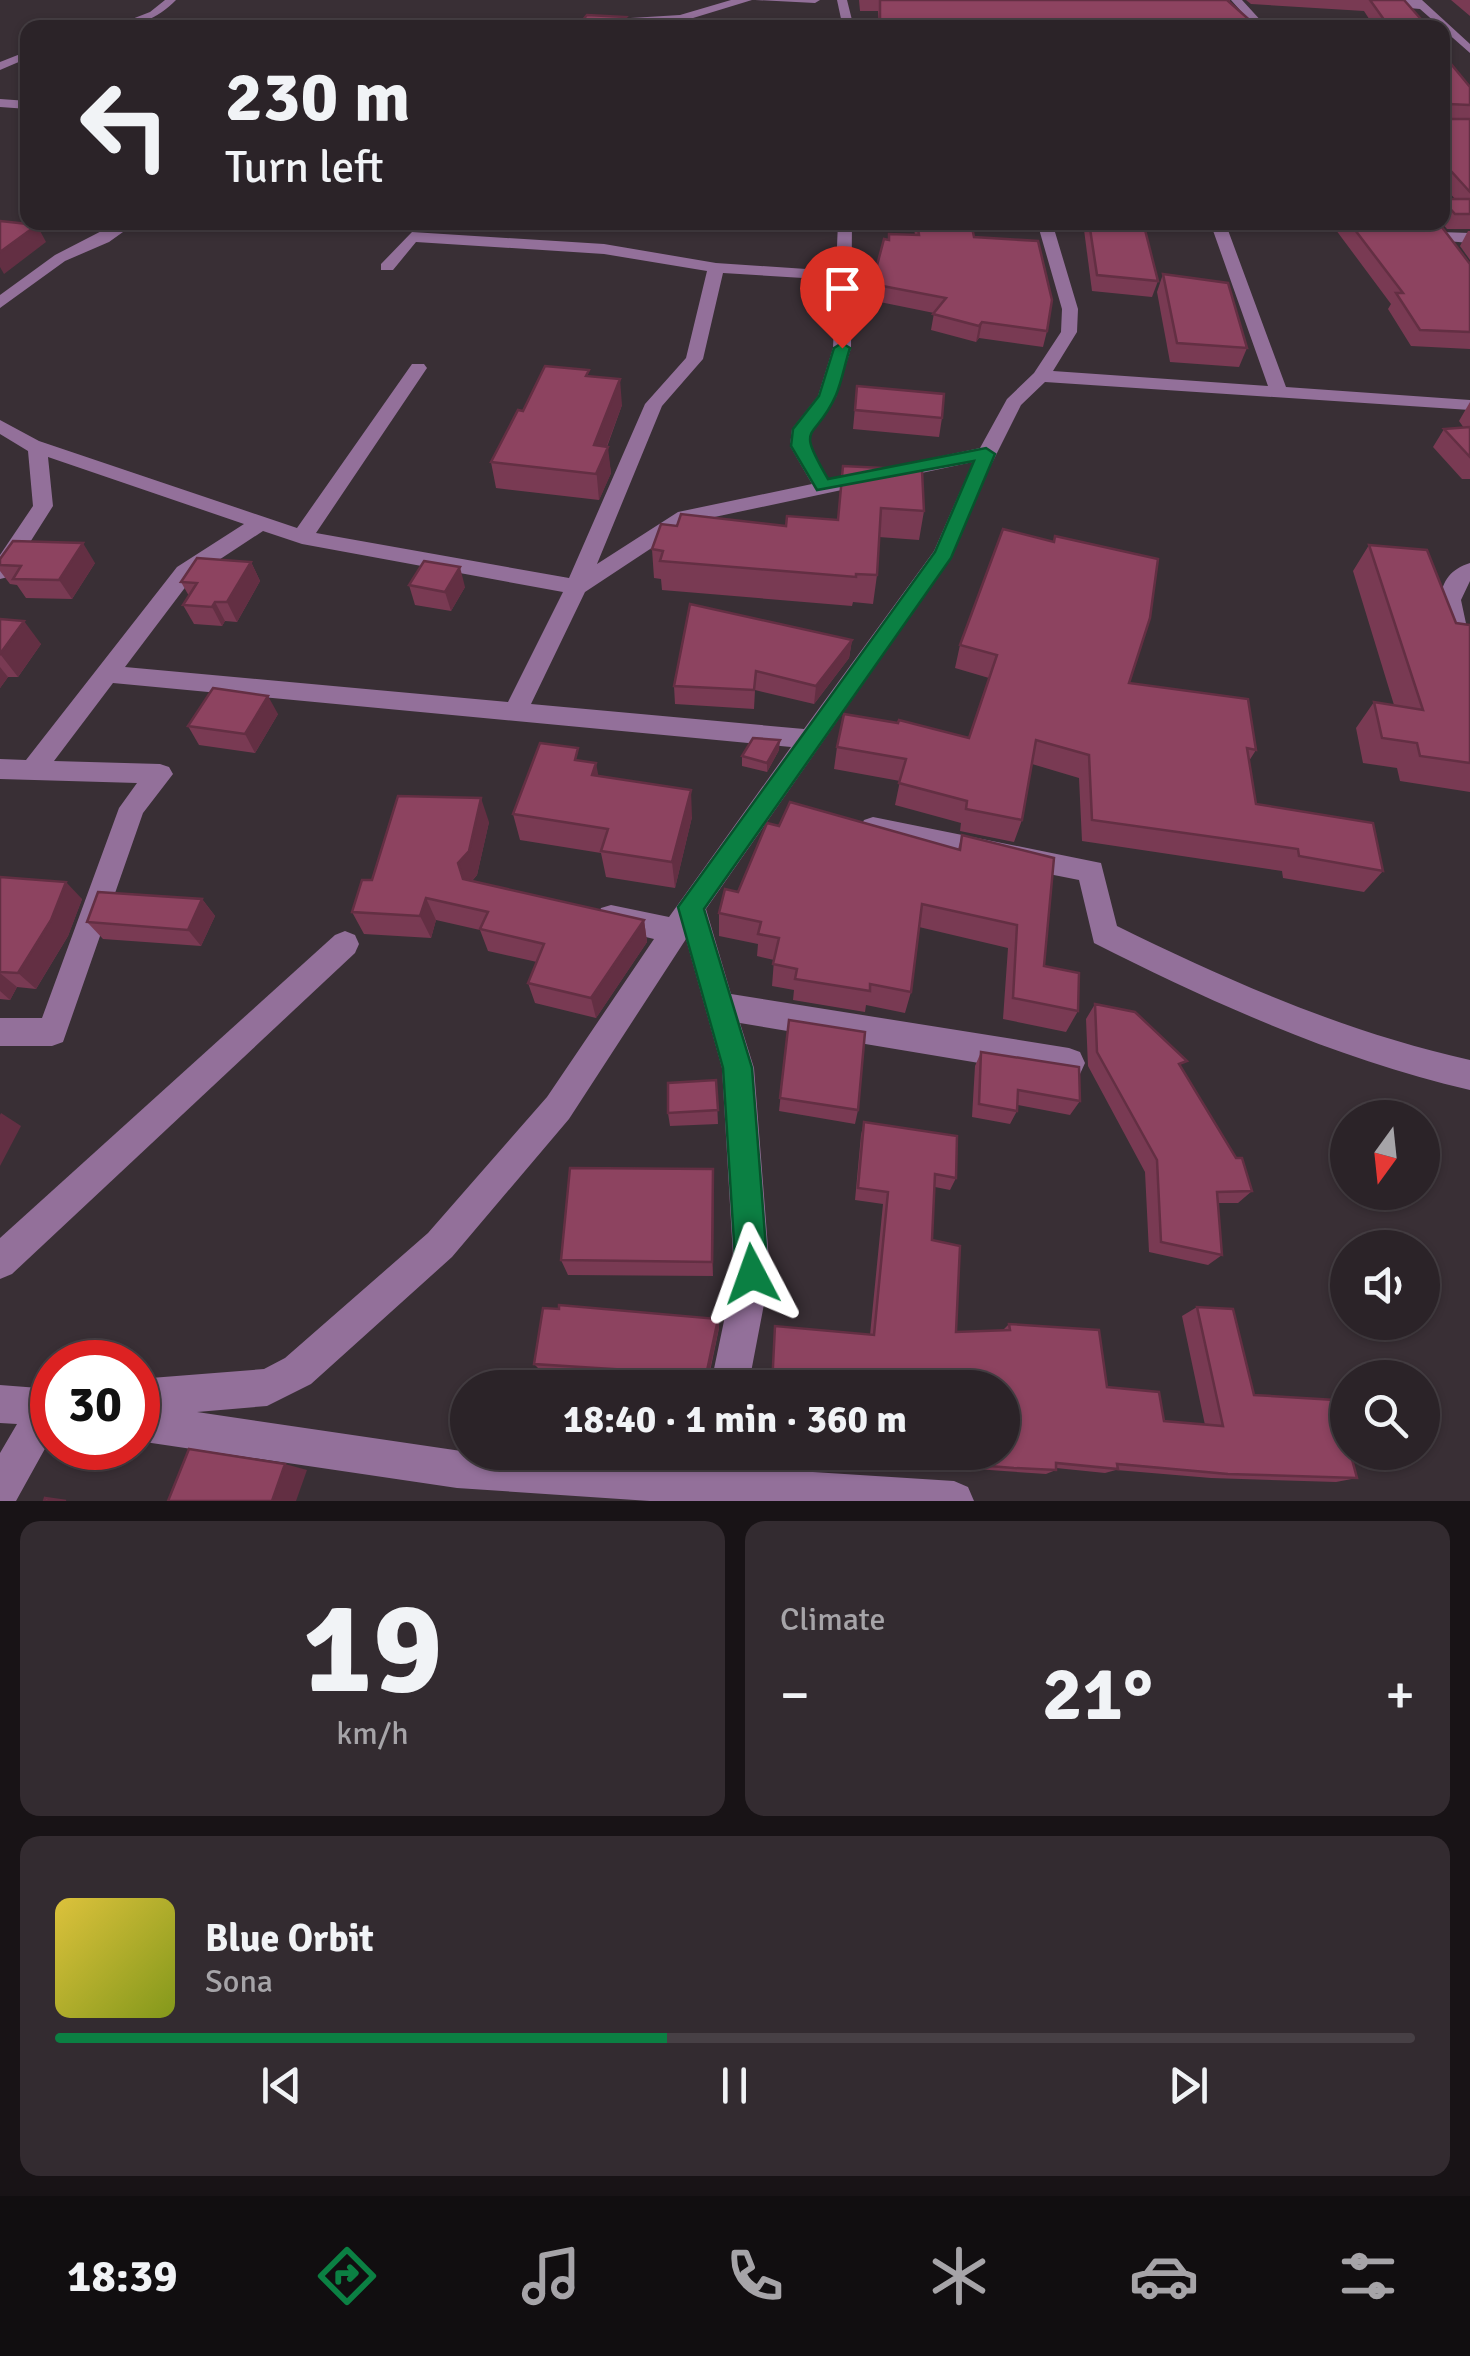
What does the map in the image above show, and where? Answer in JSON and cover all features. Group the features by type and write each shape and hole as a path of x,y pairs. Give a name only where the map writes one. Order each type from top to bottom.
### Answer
{"street":[{"path":"137,20 154,14 171,0"},
{"path":"620,20 671,20 694,16 722,2 747,0"},
{"path":"760,0 815,0"},
{"path":"1236,0 1255,20"},
{"path":"1326,0 1420,3"},
{"path":"1450,34 1470,50"},
{"path":"0,303 60,258 114,230"},
{"path":"823,486 800,446 801,429 827,397 842,348 846,230"},
{"path":"160,1396 267,1387 298,1371 440,1245 558,1108 682,919 944,553 986,454 1013,404 1042,376 1069,332 1070,309 1046,230"},
{"path":"1220,230 1279,392"},
{"path":"1435,230 1445,244 1470,238"},
{"path":"386,267 412,238 604,249 716,268 845,276"},
{"path":"516,712 576,587 654,404 694,359 716,268"},
{"path":"302,537 418,368"},
{"path":"1042,376 1470,405"},
{"path":"0,426 32,445 302,537 576,587 685,517 986,454"},
{"path":"0,572 42,506 36,448 32,445"},
{"path":"33,770 185,572 260,523"},
{"path":"1468,644 1457,629 1449,602 1457,580 1470,570"},
{"path":"107,674 812,739"},
{"path":"0,769 160,774 132,808 52,1032 0,1032"},
{"path":"763,806 802,814"},
{"path":"840,821 1090,871 1104,934 1248,1006 1406,1062 1470,1075"},
{"path":"579,910 682,919"},
{"path":"682,919 720,1006 738,1068 752,1274 733,1370"},
{"path":"0,1262 346,944"},
{"path":"720,1006 1069,1063"},
{"path":"0,1404 30,1407"},
{"path":"160,1425 456,1468 711,1480 954,1501"},
{"path":"0,1491 30,1443"}],"building":[{"path":"880,0 1227,0 1250,20 880,20"},
{"path":"1370,0 1404,0 1422,20 1384,20"},
{"path":"587,15 626,17 623,20 583,20"},
{"path":"1450,63 1470,87 1470,105 1450,104"},
{"path":"1450,119 1470,119 1470,192 1450,170"},
{"path":"1450,199 1470,199 1470,214 1455,214 1450,208"},
{"path":"0,221 20,223 20,230 30,230 0,252"},
{"path":"918,230 973,230 974,237 1038,241 1052,300 1047,331 982,322 979,326 933,314 946,298 872,284 884,239 889,240 889,234 919,235"},
{"path":"1090,230 1145,230 1158,281 1097,275"},
{"path":"1355,230 1444,230 1470,264 1470,332 1420,330 1396,293 1403,293"},
{"path":"1163,274 1228,283 1247,348 1177,343"},
{"path":"545,366 589,370 586,376 620,379 594,445 608,447 596,474 491,462"},
{"path":"857,386 944,394 942,418 855,410"},
{"path":"1470,427 1470,457 1444,429"},
{"path":"843,466 922,470 924,511 881,508 877,575 856,577 660,561 663,551 652,549 661,524 677,526 681,514 786,526 787,516 838,520"},
{"path":"1003,529 1054,542 1055,536 1158,559 1150,618 1129,683 1248,699 1256,750 1247,748 1256,804 1373,823 1383,871 1299,856 1298,849 1092,820 1089,755 1036,740 1022,820 966,809 967,801 899,783 906,759 837,747 844,714 898,723 899,720 969,738 997,655 960,645"},
{"path":"13,541 83,543 59,580 13,579 21,566 0,565 0,559"},
{"path":"1369,545 1427,550 1456,623 1470,625 1470,763 1420,756 1417,743 1382,738 1374,702 1423,710"},
{"path":"197,558 251,562 227,602 215,602 212,607 183,605 197,583 181,582"},
{"path":"424,561 460,567 445,592 409,585"},
{"path":"690,604 852,640 816,686 756,671 754,690 674,686"},
{"path":"0,619 24,621 0,654"},
{"path":"213,688 268,696 245,734 188,726"},
{"path":"753,738 780,740 767,763 742,756"},
{"path":"540,743 578,748 575,760 596,763 592,775 691,790 672,862 601,851 608,829 513,814"},
{"path":"398,796 481,798 469,851 458,863 463,879 644,920 591,998 528,983 544,944 480,929 488,912 426,898 420,916 352,912 362,880 372,880"},
{"path":"790,802 960,850 962,835 1054,858 1044,966 1079,973 1078,1011 1013,998 1017,925 922,904 911,992 870,984 870,991 795,979 797,969 773,964 779,938 758,934 761,922 719,913 725,889 738,892 767,823 779,826"},
{"path":"0,877 66,882 51,920 18,973 0,972"},
{"path":"98,892 202,899 188,930 87,922"},
{"path":"1095,1004 1135,1012 1187,1061 1179,1064 1236,1158 1242,1158 1252,1191 1217,1192 1222,1255 1161,1242 1157,1160 1097,1052"},
{"path":"789,1020 865,1032 858,1110 780,1098"},
{"path":"981,1052 1079,1067 1080,1101 1018,1090 1017,1111 979,1104"},
{"path":"716,1080 718,1110 668,1113 668,1083"},
{"path":"864,1122 957,1136 956,1178 935,1174 932,1240 960,1246 956,1332 1010,1330 1009,1324 1099,1330 1107,1387 1159,1392 1164,1421 1223,1426 1197,1307 1233,1309 1254,1395 1330,1400 1330,1470 1355,1470 1357,1478 1228,1474 1117,1464 1118,1469 1056,1463 1056,1470 1020,1468 1020,1370 773,1370 775,1326 874,1335 888,1192 858,1188"},
{"path":"570,1168 713,1169 712,1262 561,1260"},
{"path":"559,1305 718,1319 707,1370 534,1364 543,1308 559,1309"},
{"path":"189,1449 285,1464 272,1501 168,1501"}],"route":[{"path":"752,1274 738,1068 690,907 944,553 986,454 823,486 800,446 801,429 827,397 842,348"}]}
